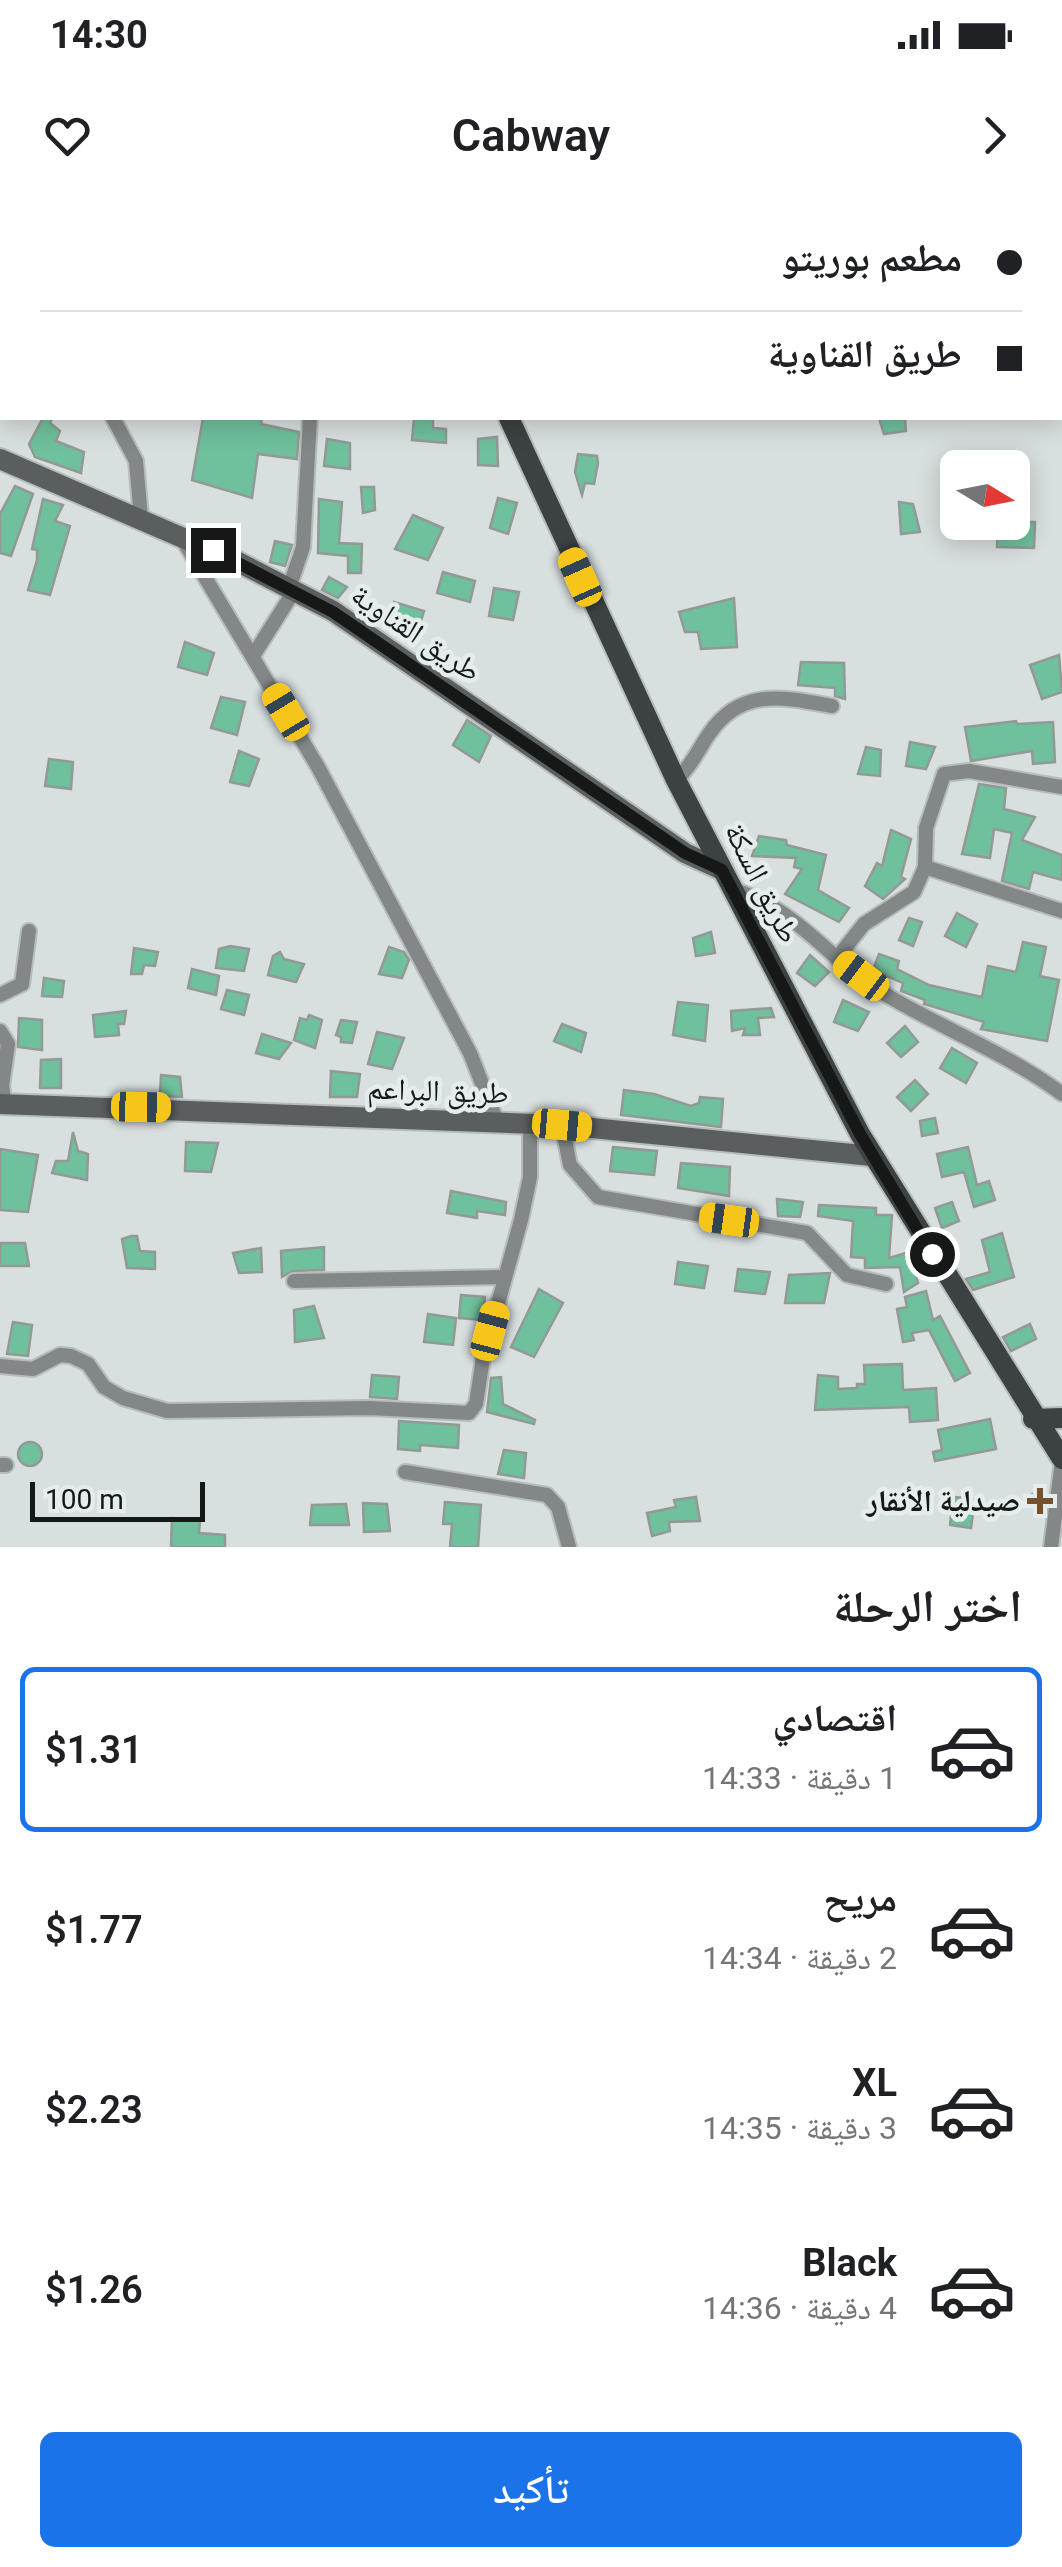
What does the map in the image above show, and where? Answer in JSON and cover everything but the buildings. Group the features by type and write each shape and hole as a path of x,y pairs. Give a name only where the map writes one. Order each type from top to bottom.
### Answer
{"main road":[{"name":"طريق السكة","path":"509,420 676,780 872,1156 1033,1419 1060,1453"},
{"path":"1033,1419 1062,1418"}],"street":[{"path":"113,420 136,462 141,518"},
{"path":"253,656 291,589 304,547 310,420"},
{"name":"طريق القناوية","path":"0,458 181,536 333,612 726,880"},
{"path":"181,536 253,656 447,1007 498,1124"},
{"path":"676,780 723,717 752,698 776,696 832,706"},
{"path":"837,958 864,924 914,892 925,868 926,828 944,774 969,771 1062,787"},
{"path":"925,868 1062,910"},
{"path":"726,880 786,912 884,994 1001,1054 1062,1094"},
{"path":"0,995 22,984 29,931"},
{"path":"0,1031 8,1044 3,1104"},
{"name":"طريق البراعم","path":"3,1104 209,1108 562,1125 872,1156"},
{"path":"0,1366 33,1369 60,1355 71,1356 88,1364 104,1387 123,1398 167,1411 369,1408 462,1415 476,1404 483,1358 530,1177 530,1125"},
{"path":"562,1125 570,1165 598,1197 806,1233 847,1274 886,1284"},
{"path":"294,1280 504,1278"},
{"path":"1056,1534 1060,1453"},
{"path":"405,1472 548,1495 558,1507 569,1547"}],"place":[{"name":"صيدلية الأنقار","path":"1040,1501"}],"route":[{"path":"213,550 333,612 685,853 722,870 872,1156 932,1254"}]}
